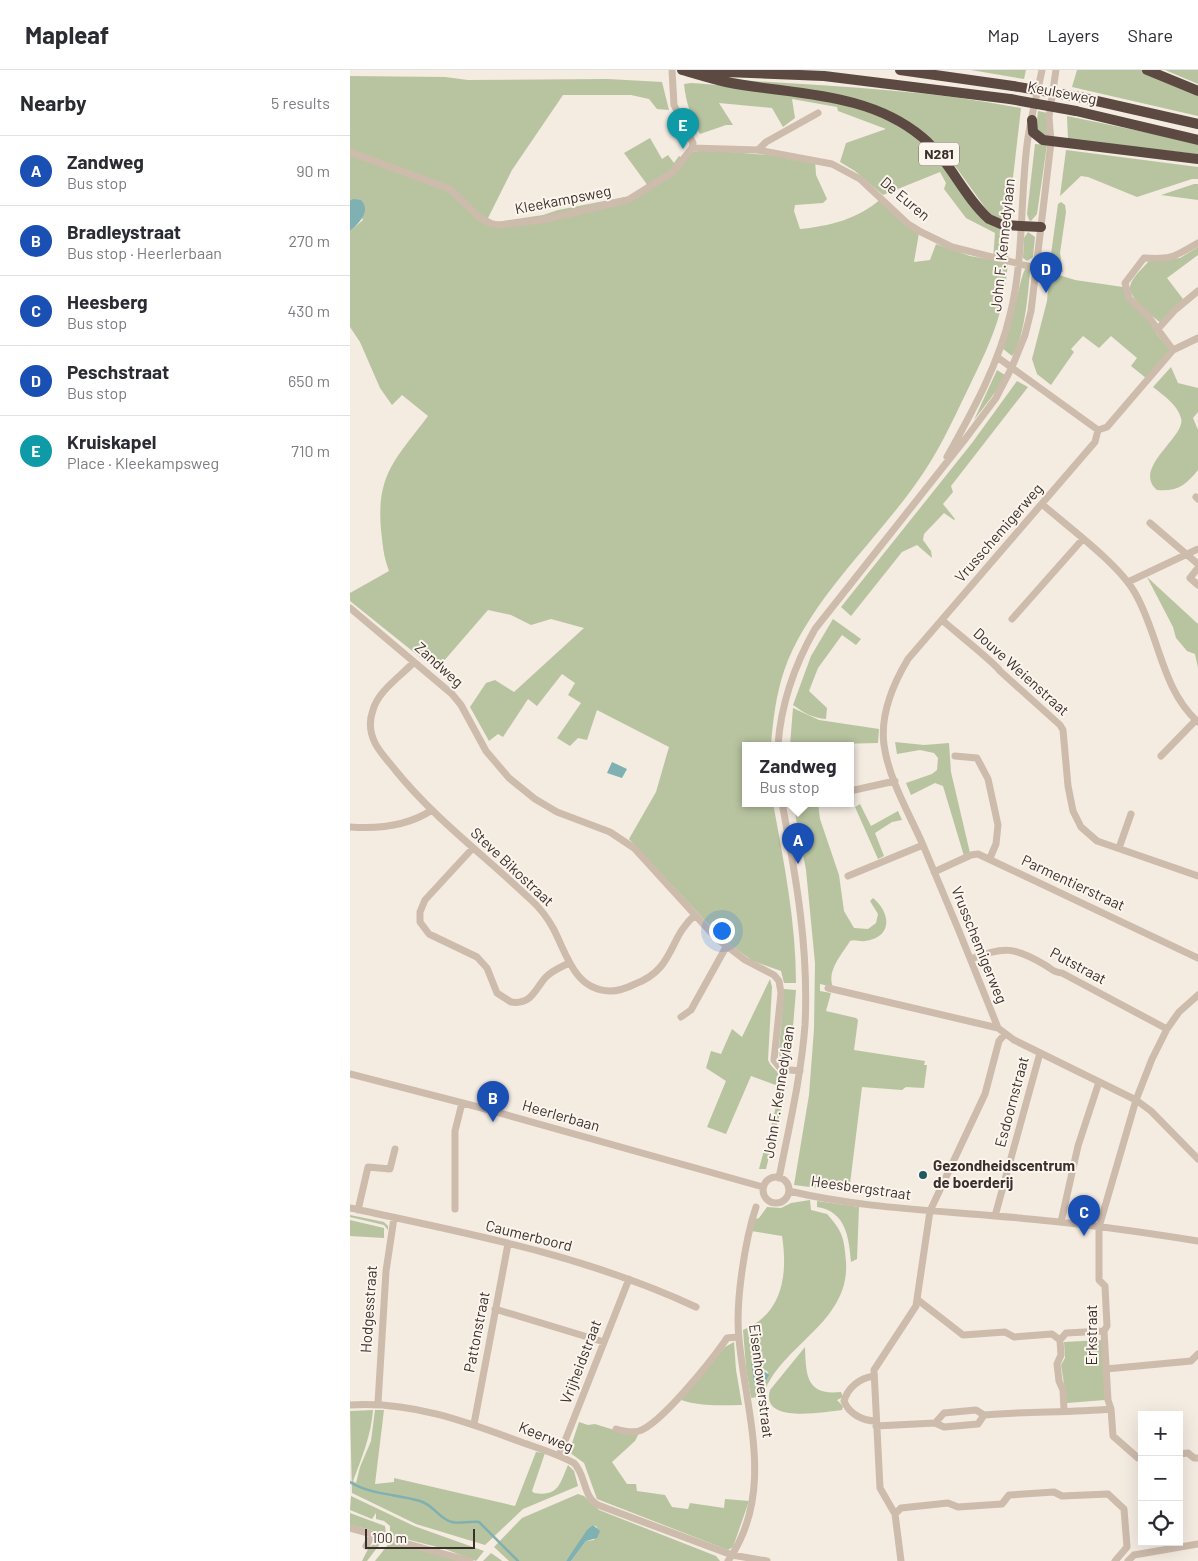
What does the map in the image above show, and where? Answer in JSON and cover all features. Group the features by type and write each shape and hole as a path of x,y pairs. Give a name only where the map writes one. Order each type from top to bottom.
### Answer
{"highway":[{"name":"Keulseweg","path":"678,70 824,76 1010,98 1076,111 1198,140"},
{"name":"N281","path":"682,70 726,82 844,101 883,112 924,138 938,153 989,219 1003,225 1041,227"},
{"name":"Keulseweg","path":"900,70 1079,97 1198,124"},
{"path":"1147,70 1198,91"},
{"path":"1032,120 1035,134 1041,140 1198,159"}],"street":[{"path":"672,70 674,105 692,143 692,148"},
{"name":"John F. Kennedylaan","path":"940,468 974,408 997,357 1010,315 1022,226 1027,144 1042,70"},
{"name":"John F. Kennedylaan","path":"778,742 783,710 790,683 815,629 940,468 988,410 1012,367 1028,324 1051,142 1050,117 1056,70"},
{"path":"758,150 766,142 818,112"},
{"name":"De Euren","path":"692,148 758,150 839,166 860,179 908,224 952,248 1036,268"},
{"name":"Kleekampsweg","path":"350,152 450,189 480,218 499,225 542,220 628,200 673,172 692,148"},
{"path":"1173,350 1148,316 1129,298 1125,284 1144,258 1162,259 1180,256 1198,242"},
{"path":"1158,330 1175,310 1198,291"},
{"name":"Vrusschemigerweg","path":"998,1028 923,845 894,781 884,746 883,728 888,700 899,674 908,659 1095,442 1098,430 1107,427 1173,350 1198,338"},
{"path":"997,357 1098,430"},
{"path":"1042,504 1128,582 1144,609 1169,680 1197,721 1161,756"},
{"path":"1150,523 1198,564"},
{"path":"1012,619 1082,540"},
{"path":"1128,582 1198,549"},
{"path":"1198,568 1190,578 1198,585"},
{"name":"Zandweg","path":"350,608 457,699 486,751 509,778 535,799 557,812 610,832 634,848 726,947 745,960 774,975 779,981 781,993 774,1060 781,1069 800,1071"},
{"name":"Douve Weienstraat","path":"942,620 988,660 998,666 1000,671 1060,725 1063,730 1068,786 1077,822 1097,841 1198,876"},
{"name":"Steve Bikostraat","path":"414,662 378,699 372,710 371,728 380,751 405,782 432,810 529,898 545,916 569,963 580,979 591,987 609,991 622,990 656,974 665,962 684,926 695,915"},
{"path":"955,756 977,758 988,779 998,826 996,844 990,858"},
{"path":"854,791 894,781"},
{"name":"John F. Kennedylaan","path":"779,1178 800,1071 805,1023 803,938 796,878 783,807"},
{"path":"350,826 397,825 422,817 432,810"},
{"path":"1119,848 1131,814"},
{"path":"848,876 923,845"},
{"path":"472,848 421,906 420,922 426,932 477,957 487,968 497,992 511,1002 528,1000 536,993 546,976 569,963"},
{"name":"Parmentierstraat","path":"934,872 971,855 978,854 990,858 1198,958"},
{"path":"681,1016 691,1010 726,947"},
{"name":"Putstraat","path":"971,959 996,950 1013,950 1028,955 1050,967 1055,973 1062,973 1167,1029"},
{"path":"828,988 998,1028 1004,1034 1040,1053 1136,1100 1151,1111 1197,1155"},
{"name":"Erkstraat","path":"1138,1458 1113,1436 1106,1370 1104,1331 1107,1326 1105,1286 1099,1280 1099,1227 1136,1100 1152,1059 1167,1029 1179,1012 1198,995"},
{"path":"901,1561 895,1514 880,1488 874,1376 876,1364 908,1322 918,1300 930,1211 985,1094 999,1041 1004,1034"},
{"name":"Esdoornstraat","path":"995,1216 1040,1053"},
{"name":"Heerlerbaan","path":"350,1074 462,1103 763,1188"},
{"path":"1061,1222 1078,1146 1099,1082"},
{"path":"455,1209 455,1131 462,1103"},
{"path":"354,1209 368,1167 390,1168 395,1149"},
{"path":"779,1178 786,1183 789,1191 784,1200 773,1203 764,1195 763,1188 769,1179 779,1178"},
{"name":"Heesbergstraat","path":"789,1191 814,1197 930,1211 1061,1222 1198,1241"},
{"name":"Eisenhowerstraat","path":"730,1558 745,1532 750,1517 756,1470 754,1436 738,1337 747,1233 756,1206"},
{"name":"Caumerboord","path":"354,1209 508,1244 629,1279 696,1307"},
{"name":"Hodgesstraat","path":"378,1403 386,1271 394,1218"},
{"name":"Pattonstraat","path":"474,1424 508,1244"},
{"name":"Vrijheidstraat","path":"559,1456 629,1279"},
{"path":"918,1300 963,1335 1005,1332 1014,1337 1052,1334 1060,1340"},
{"path":"495,1309 604,1342"},
{"path":"1064,1410 1063,1390 1059,1381 1057,1364 1061,1355 1060,1340 1066,1333 1104,1331"},
{"path":"616,1430 635,1431 648,1425 688,1387 724,1341 738,1337"},
{"path":"1106,1370 1191,1361 1198,1354"},
{"path":"874,1376 861,1378 846,1395 844,1401 863,1420 876,1424 934,1423 944,1427 978,1424 984,1415"},
{"name":"Keerweg","path":"350,1405 378,1403 422,1410 474,1424 559,1456 577,1466 593,1502 730,1558 768,1561"},
{"path":"934,1423 944,1413 976,1410 984,1415 1020,1411 1047,1413 1064,1410 1070,1412 1111,1410"},
{"path":"1183,1454 1188,1453 1194,1458 1198,1458"},
{"path":"895,1514 901,1508 948,1503 958,1507 1002,1504 1009,1495 1054,1492 1062,1496 1108,1494 1124,1509 1127,1547 1115,1561"},
{"path":"350,1528 470,1561"},
{"path":"366,1546 373,1534"},
{"path":"1128,1561 1134,1555 1198,1544"}],"green space":[{"path":"971,70 1026,70 1024,79"},
{"path":"1077,70 1142,70 1198,93 1198,116 1072,87"},
{"path":"1165,70 1198,70 1198,84"},
{"path":"350,76 445,77 468,80 608,79 662,82 669,110 657,109 649,99 631,95 563,95 512,170 487,220 497,222 543,215 558,210 630,196 647,187 624,153 650,138 662,159 668,155 674,163 679,156 685,160 693,152 707,150 815,159 816,175 827,199 823,203 795,205 794,211 800,229 822,226 843,220 863,212 881,199 919,233 914,262 930,260 936,244 970,256 993,260 995,233 966,218 944,189 946,183 940,172 883,195 855,171 840,162 846,143 886,129 838,111 837,107 792,99 795,118 783,127 772,108 719,103 733,125 726,125 700,134 689,110 685,91 684,84 691,83 749,88 811,97 842,104 898,126 921,141 929,149 979,212 1009,229 1006,281 997,322 982,361 950,426 915,485 825,597 809,621 784,671 779,689 771,742 742,742 742,807 774,807 792,915 796,983 784,983 781,971 753,961 723,940 629,839 656,792 669,747 597,710 587,740 578,738 570,746 557,738 581,703 568,695 575,683 562,674 537,706 528,699 503,737 498,734 489,741 470,707 486,683 495,680 514,692 584,628 551,619 531,625 511,615 488,610 436,670 350,601 350,593 389,571 384,555 381,530 380,510 382,494 391,467 398,455 428,416 402,395 392,405 380,388 360,342 350,327 350,231 363,220 353,199 350,200"},
{"path":"737,80 915,93 1021,108 1008,221 993,216 986,209 958,170 933,140 898,116"},
{"path":"1038,111 1048,113 1048,138 1036,129"},
{"path":"1067,116 1198,143 1198,154 1068,140"},
{"path":"1035,144 1047,145 1037,214 1031,221 1027,214"},
{"path":"1066,150 1198,167 1198,179 1192,179 1137,197 1088,177 1081,176 1060,196"},
{"path":"1198,184 1198,200 1161,195"},
{"path":"1061,202 1065,205 1066,212 1060,253 1063,272 1049,268 1058,204"},
{"path":"1028,232 1035,237 1033,257 1027,261 1023,258 1024,238"},
{"path":"1198,247 1198,255 1167,278 1183,299 1161,323 1147,312 1133,296 1130,291 1131,284 1149,261 1180,258"},
{"path":"1026,268 1030,269 1023,328 1020,340 1012,356 1002,348 1006,340 1021,280"},
{"path":"1049,272 1075,280 1123,287 1157,327 1156,333 1170,350 1146,378 1131,366 1137,358 1111,336 1099,348 1083,336 1071,349 1074,352 1051,385 1037,374 1032,359 1047,301"},
{"path":"1171,367 1178,383 1198,388 1198,412 1193,418 1198,430 1198,470 1189,480 1176,489 1157,490 1151,481 1151,472 1155,462 1181,425 1179,413 1170,401 1153,387"},
{"path":"997,370 1005,375 997,390 974,420"},
{"path":"1017,381 1028,387 951,486 953,492 943,504 955,519 944,513 924,534 923,540 931,551 932,558 917,545 902,552 851,616 841,607 972,443"},
{"path":"1147,577 1198,624 1198,668 1195,654 1187,651 1176,638 1173,627"},
{"path":"833,619 861,639 856,645 842,635 818,668 809,691 827,708 826,719 817,718 793,705 811,656"},
{"path":"793,708 819,720 879,729 878,743 790,742"},
{"path":"895,742 924,745 949,743 951,772 970,853 964,856 943,786 935,783 911,795 906,783 932,774 937,770 938,758 934,753 920,750 897,754"},
{"path":"860,804 871,826 898,811 902,820 892,822 875,833 884,856 878,859 855,807"},
{"path":"794,807 818,807 820,819 839,875 844,911 854,928 868,929 876,923 878,914 870,901 873,898 879,904 886,917 885,930 881,935 865,941 850,941 833,969 831,981 833,987 820,984 820,991 831,993 826,1011 858,1020 854,1050 925,1061 924,1065 927,1065 924,1088 906,1087 902,1090 862,1087 849,1192 794,1185 809,1095 814,1029 815,963 806,870"},
{"path":"770,979 772,987 768,1060 787,1085 766,1169 759,1169 764,1150 771,1146 771,1141 768,1138 781,1087 751,1076 726,1134 707,1127 726,1081 706,1068 711,1051 721,1054 732,1029 742,1037"},
{"path":"784,989 796,990 790,1064 780,1058 779,1050"},
{"path":"810,1200 811,1210 827,1214 836,1226 842,1236 844,1247 846,1262 844,1284 837,1302 812,1334 771,1378 763,1396 751,1398 743,1330 767,1314 774,1303 780,1291 783,1278 784,1250 782,1236 751,1231 755,1219 759,1218 767,1207 781,1208 791,1203","holes":["752,1361 768,1372 762,1387 756,1387"]},
{"path":"817,1201 859,1207 857,1259 851,1262 847,1235 840,1220 827,1210 817,1207"},
{"path":"350,1215 384,1222 388,1226 388,1230 384,1225 350,1217"},
{"path":"350,1220 384,1228 384,1238 350,1236"},
{"path":"1102,1340 1105,1400 1067,1403 1061,1365 1065,1358 1064,1342"},
{"path":"734,1342 736,1370 742,1405 704,1405 681,1400 725,1347"},
{"path":"805,1347 806,1366 810,1382 821,1391 841,1392 843,1397 837,1400 843,1406 842,1410 795,1414 774,1408 769,1401 770,1390"},
{"path":"373,1410 368,1438 353,1481 356,1483 360,1467 371,1441 375,1410 384,1410 375,1484 394,1482 394,1478 515,1506 536,1452 545,1453 532,1491 534,1493 542,1494 554,1491 568,1465 574,1471 578,1486 523,1509 485,1545 416,1524 352,1493 350,1411"},
{"path":"579,1422 588,1425 595,1424 627,1434 639,1433 635,1441 612,1462 627,1484 636,1484 637,1491 665,1495 672,1507 688,1509 690,1503 724,1508 725,1499 749,1501 733,1547 728,1550 597,1499 584,1463 569,1452"},
{"path":"578,1494 584,1496 599,1510 716,1556 720,1561 571,1561 586,1541 594,1540 597,1527 593,1525 566,1561 509,1561 494,1547 522,1518"},
{"path":"351,1496 414,1526 484,1551 476,1561 445,1549 390,1535 390,1526 384,1521 376,1519 376,1513 372,1519 350,1510"},
{"path":"350,1513 385,1526 386,1534 350,1525"},
{"path":"373,1540 378,1540 380,1544 367,1561 362,1561 369,1547 374,1544"},
{"path":"390,1542 463,1561 375,1561"},
{"path":"491,1553 501,1560 502,1561 483,1561"}],"water":[{"path":"350,200 361,200 365,208 363,217 350,231"},
{"path":"612,762 627,769 622,778 607,773"},
{"path":"751,1361 769,1375 762,1387 758,1388 754,1382"},
{"path":"593,1525 600,1531 597,1538 586,1541 571,1561 566,1561 587,1530"}],"waterway":[{"path":"350,1482 375,1492 420,1501 443,1518 452,1522 479,1522 518,1561"}],"place":[{"name":"Kruiskapel","path":"683,149"},
{"name":"Peschstraat","path":"1046,293"},
{"name":"Zandweg","path":"798,864"},
{"name":"Bradleystraat","path":"493,1122"},
{"name":"Gezondheidscentrum de boerderij","path":"923,1175"},
{"name":"Heesberg","path":"1084,1236"}]}
